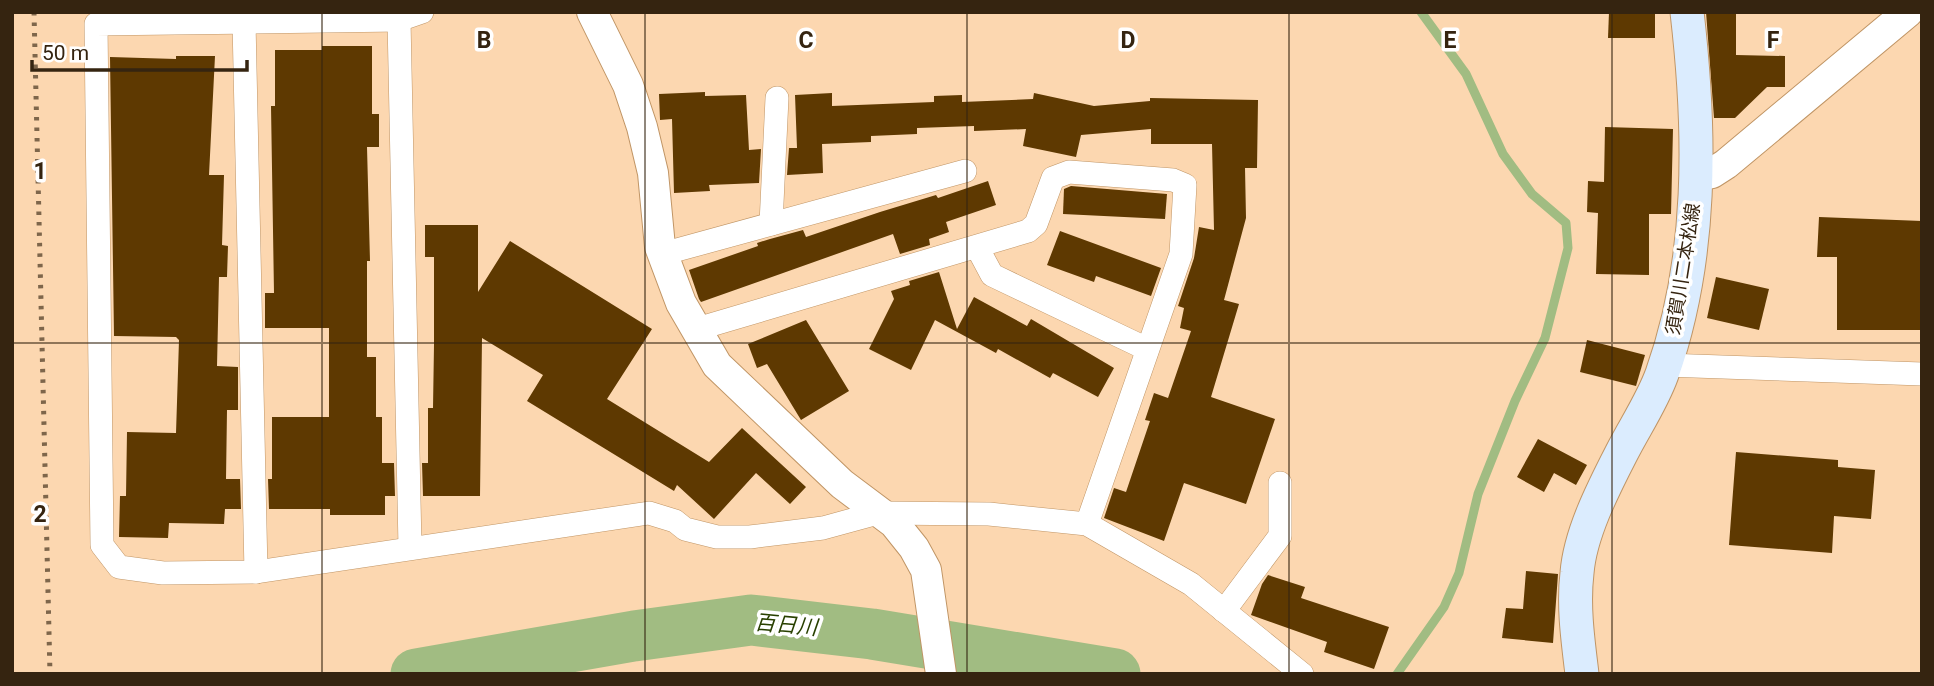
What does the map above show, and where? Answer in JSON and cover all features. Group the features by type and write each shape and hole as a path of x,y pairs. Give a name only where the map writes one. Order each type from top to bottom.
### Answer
{"main road":[{"name":"須賀川二本松線","path":"1582,674 1577,637 1577,573 1586,533 1665,365 1679,312 1692,231 1697,176 1687,12"}],"street":[{"path":"422,12 399,20 96,24 102,545 119,567 141,571 256,572 649,513 675,521 685,529 717,537 750,537 823,528 878,513 989,514 1087,524 1191,584 1302,674"},
{"path":"592,12 628,85 642,127 653,173 662,254 681,303 717,365 842,484 894,523 914,548 926,570 941,674"},
{"path":"1697,176 1712,173 1726,164 1908,12"},
{"path":"399,20 410,547"},
{"path":"244,22 256,572"},
{"path":"771,224 777,98"},
{"path":"662,254 965,171"},
{"path":"697,329 1028,231 1036,224 1053,178 1069,172 1173,180 1185,185 1181,254 1087,524"},
{"path":"977,247 992,275 1147,349"},
{"path":"1665,365 1922,374"},
{"path":"1224,611 1280,536 1280,483"}],"building":[{"path":"1609,12 1655,12 1655,38 1608,38"},
{"path":"1706,12 1736,12 1736,55 1785,56 1785,87 1767,87 1735,118 1714,118"},
{"path":"322,46 372,46 372,114 379,114 379,147 367,147 370,261 367,261 367,357 376,357 376,417 382,417 382,463 394,463 395,496 385,496 385,515 330,515 330,509 269,509 272,417 329,417 329,328 265,328 265,293 274,293 271,106 275,106 275,50 322,50"},
{"path":"176,56 215,56 209,175 224,175 222,245 228,246 227,277 219,277 217,366 238,367 238,410 227,410 226,479 240,479 241,509 225,509 224,524 169,523 168,538 119,537 120,496 126,496 127,432 176,433 179,340 176,337 114,336 110,57 176,59"},
{"path":"705,92 705,96 746,95 749,150 761,149 759,183 709,185 710,191 674,193 672,119 660,120 659,94"},
{"path":"832,93 832,106 934,102 934,96 962,95 962,102 1033,99 1034,93 1094,106 1150,101 1150,98 1258,100 1257,168 1245,168 1246,218 1224,300 1239,304 1211,397 1275,419 1246,504 1184,483 1164,541 1104,518 1114,488 1126,492 1150,421 1145,420 1154,393 1168,398 1191,331 1180,328 1184,308 1178,306 1194,258 1199,227 1214,230 1212,144 1151,144 1151,129 1081,135 1076,157 1023,146 1026,129 974,131 974,126 917,128 917,134 871,136 871,142 822,144 823,173 787,175 789,148 797,148 795,95"},
{"path":"1605,127 1673,129 1671,214 1649,214 1649,275 1596,274 1598,213 1587,212 1588,181 1604,182"},
{"path":"988,181 996,205 946,222 949,232 929,239 930,245 900,254 893,234 701,302 699,299 689,270 758,246 757,243 770,239 803,230 806,237 880,212 936,195 938,198"},
{"path":"1071,186 1167,194 1165,219 1063,214 1064,189"},
{"path":"1819,217 1922,221 1922,330 1837,330 1837,257 1817,257"},
{"path":"425,225 478,225 478,292 510,241 652,329 607,399 709,462 742,428 806,487 790,504 756,473 714,519 677,485 674,491 527,401 543,375 482,338 480,496 423,496 422,463 428,463 428,408 433,408 434,345 434,257 425,257"},
{"path":"1060,231 1161,268 1151,296 1096,276 1094,282 1047,265"},
{"path":"939,272 957,329 974,297 1027,326 1031,319 1114,368 1098,397 1053,373 1050,378 998,349 996,353 935,320 911,370 869,349 894,299 891,291 910,285 909,281"},
{"path":"1716,277 1769,289 1759,330 1707,318"},
{"path":"806,320 849,391 801,420 767,364 757,368 748,344"},
{"path":"1587,340 1645,355 1636,386 1580,372"},
{"path":"1538,439 1587,465 1576,485 1554,473 1544,492 1517,477"},
{"path":"1736,452 1838,460 1838,467 1875,470 1871,519 1834,516 1832,553 1729,545"},
{"path":"1526,571 1558,574 1553,643 1502,638 1506,608 1523,609"},
{"path":"1268,575 1305,587 1301,598 1389,627 1374,669 1324,652 1327,642 1251,615"}],"waterway":[{"path":"1397,674 1444,607 1459,573 1478,494 1515,401 1545,338 1568,248 1566,223 1532,194 1503,154 1466,74 1421,12"},
{"name":"百日川","path":"416,674 634,636 751,620 872,634 1115,674"}],"railway":[{"path":"34,12 50,674"}]}
